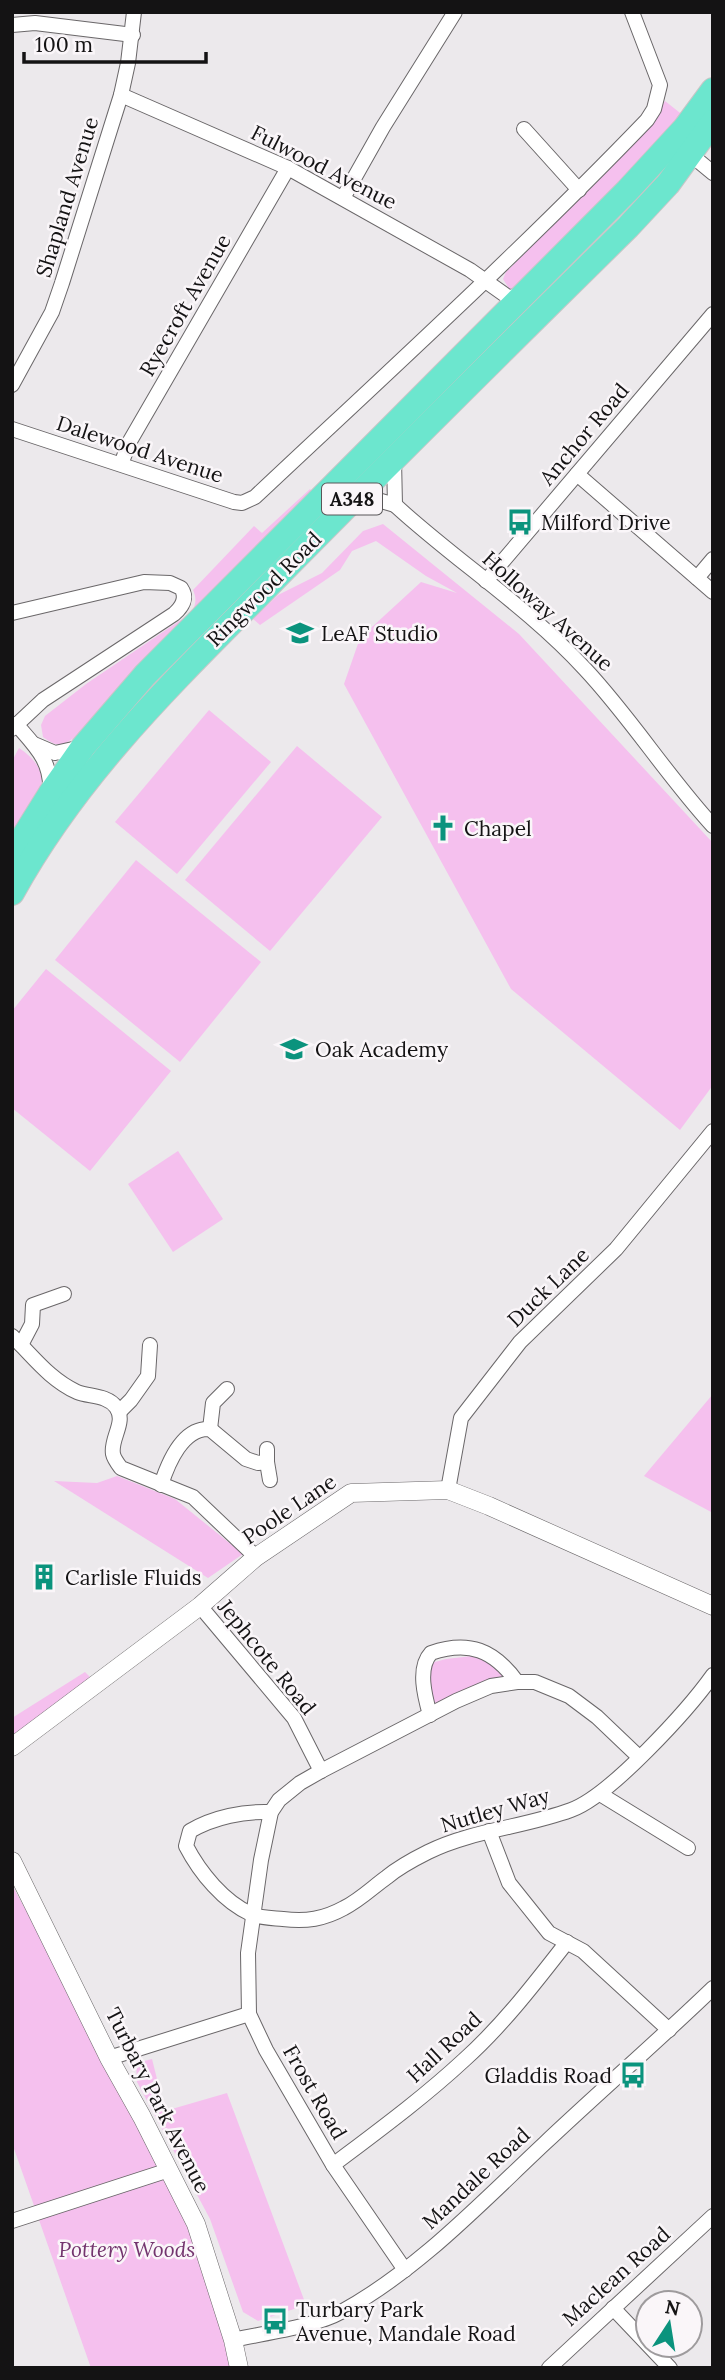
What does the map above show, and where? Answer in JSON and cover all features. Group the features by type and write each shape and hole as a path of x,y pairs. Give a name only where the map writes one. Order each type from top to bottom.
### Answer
{"highway":[{"name":"Ringwood Road","path":"12,855 83,747 145,675 500,318 513,294 657,160 713,90"},
{"name":"Ringwood Road","path":"12,893 46,836 149,706 357,494 628,227 667,184 713,122"}],"street":[{"name":"Shapland Avenue","path":"12,385 52,312 121,95 133,35 134,12"},
{"path":"343,198 383,127 455,12"},
{"path":"487,281 579,190 654,109 660,85 658,74 632,12"},
{"path":"12,25 35,23 133,35"},
{"name":"Fulwood Avenue","path":"121,95 288,168 513,294"},
{"path":"532,133 579,190"},
{"path":"690,155 713,173"},
{"name":"Ryecroft Avenue","path":"121,464 130,441 288,168"},
{"name":"Dalewood Avenue","path":"12,429 242,503 255,497 487,281"},
{"name":"Anchor Road","path":"486,581 713,314"},
{"path":"394,460 395,505"},
{"path":"577,474 713,592"},
{"name":"Holloway Avenue","path":"357,494 395,505 536,622 584,667 620,708 713,826"},
{"path":"696,578 713,559"},
{"path":"12,613 144,582 170,583 181,588 185,598 182,607 174,614 43,700 14,727 33,743 46,761 51,776 50,794"},
{"path":"33,743 55,752 83,747"},
{"name":"Duck Lane","path":"448,1490 461,1418 520,1342 616,1249 713,1131"},
{"path":"64,1294 33,1305 32,1324 17,1340 36,1363 56,1379 77,1392 110,1401 119,1412 113,1446 115,1459 121,1468 192,1497 256,1557"},
{"path":"119,1412 148,1376 150,1345"},
{"path":"210,1429 213,1403 228,1389"},
{"path":"161,1485 173,1456 187,1438 197,1431 210,1429 246,1459 258,1463 267,1455 270,1480"},
{"name":"Poole Lane","path":"12,1747 200,1606 256,1557 351,1493 448,1490 713,1606"},
{"name":"Jephcote Road","path":"200,1606 294,1718 321,1771"},
{"path":"430,1715 424,1675 426,1659 431,1653 467,1647 477,1649 504,1664 517,1682"},
{"name":"Nutley Way","path":"254,1916 293,1921 327,1916 346,1908 390,1874 428,1852 489,1831 585,1804 600,1794 685,1711 713,1675"},
{"path":"254,1916 231,1903 208,1878 186,1846 190,1831 213,1821 254,1812 271,1812 279,1800 300,1783 491,1686 535,1682 569,1696 597,1717 639,1757"},
{"path":"600,1794 688,1848"},
{"name":"Frost Road","path":"271,1812 261,1860 248,1953 249,2014 266,2050 333,2165 405,2270"},
{"path":"489,1831 509,1882 549,1933 583,1951 669,2030"},
{"name":"Turbary Park Avenue","path":"12,1861 109,2058 196,2224 233,2340 239,2368"},
{"name":"Hall Road","path":"333,2165 405,2111 466,2059 523,1998 567,1942"},
{"name":"Mandale Road","path":"233,2340 338,2314 405,2270 713,1988"},
{"path":"109,2058 249,2014"},
{"path":"12,2221 169,2170"},
{"name":"Maclean Road","path":"549,2368 713,2216"},
{"path":"613,2308 670,2368"}],"green space":[{"path":"665,101 684,116 517,290 510,290 503,279 506,272 609,170 653,121"},
{"path":"310,489 314,493 77,736 60,744 43,737 41,725 45,716 86,684 191,613 195,602 193,590 254,526 262,533"},
{"path":"383,524 519,634 713,843 713,1085 680,1130 511,989 344,684 360,638 421,582 457,593 426,576 376,541 352,551 340,570 260,625 253,619 278,595 322,573 363,531"},
{"path":"209,710 271,762 177,874 115,822"},
{"path":"297,746 382,817 270,951 185,880"},
{"path":"19,748 32,759 42,780 35,802 12,838 12,761"},
{"path":"136,860 261,962 180,1062 55,960"},
{"path":"46,969 171,1071 90,1171 12,1108 12,1011"},
{"path":"178,1151 223,1219 173,1252 128,1184"},
{"path":"713,1394 713,1513 644,1476"},
{"path":"117,1476 175,1499 243,1554 208,1578 54,1481 97,1483"},
{"path":"472,1656 494,1666 505,1677 433,1706 431,1663"},
{"path":"85,1672 93,1680 12,1739 12,1718"},
{"name":"Pottery Woods","path":"12,1885 169,2170 239,2368 91,2368 12,2143"},
{"path":"152,2059 165,2111 227,2093 306,2305 258,2321 243,2312 210,2219 137,2082 136,2063"}],"place":[{"name":"Milford Drive","path":"520,522"},
{"name":"LeAF Studio","path":"300,633"},
{"name":"Chapel","path":"443,828"},
{"name":"Oak Academy","path":"294,1049"},
{"name":"Carlisle Fluids","path":"44,1577"},
{"name":"Gladdis Road","path":"633,2075"},
{"name":"Turbary Park Avenue, Mandale Road","path":"275,2321"}]}
